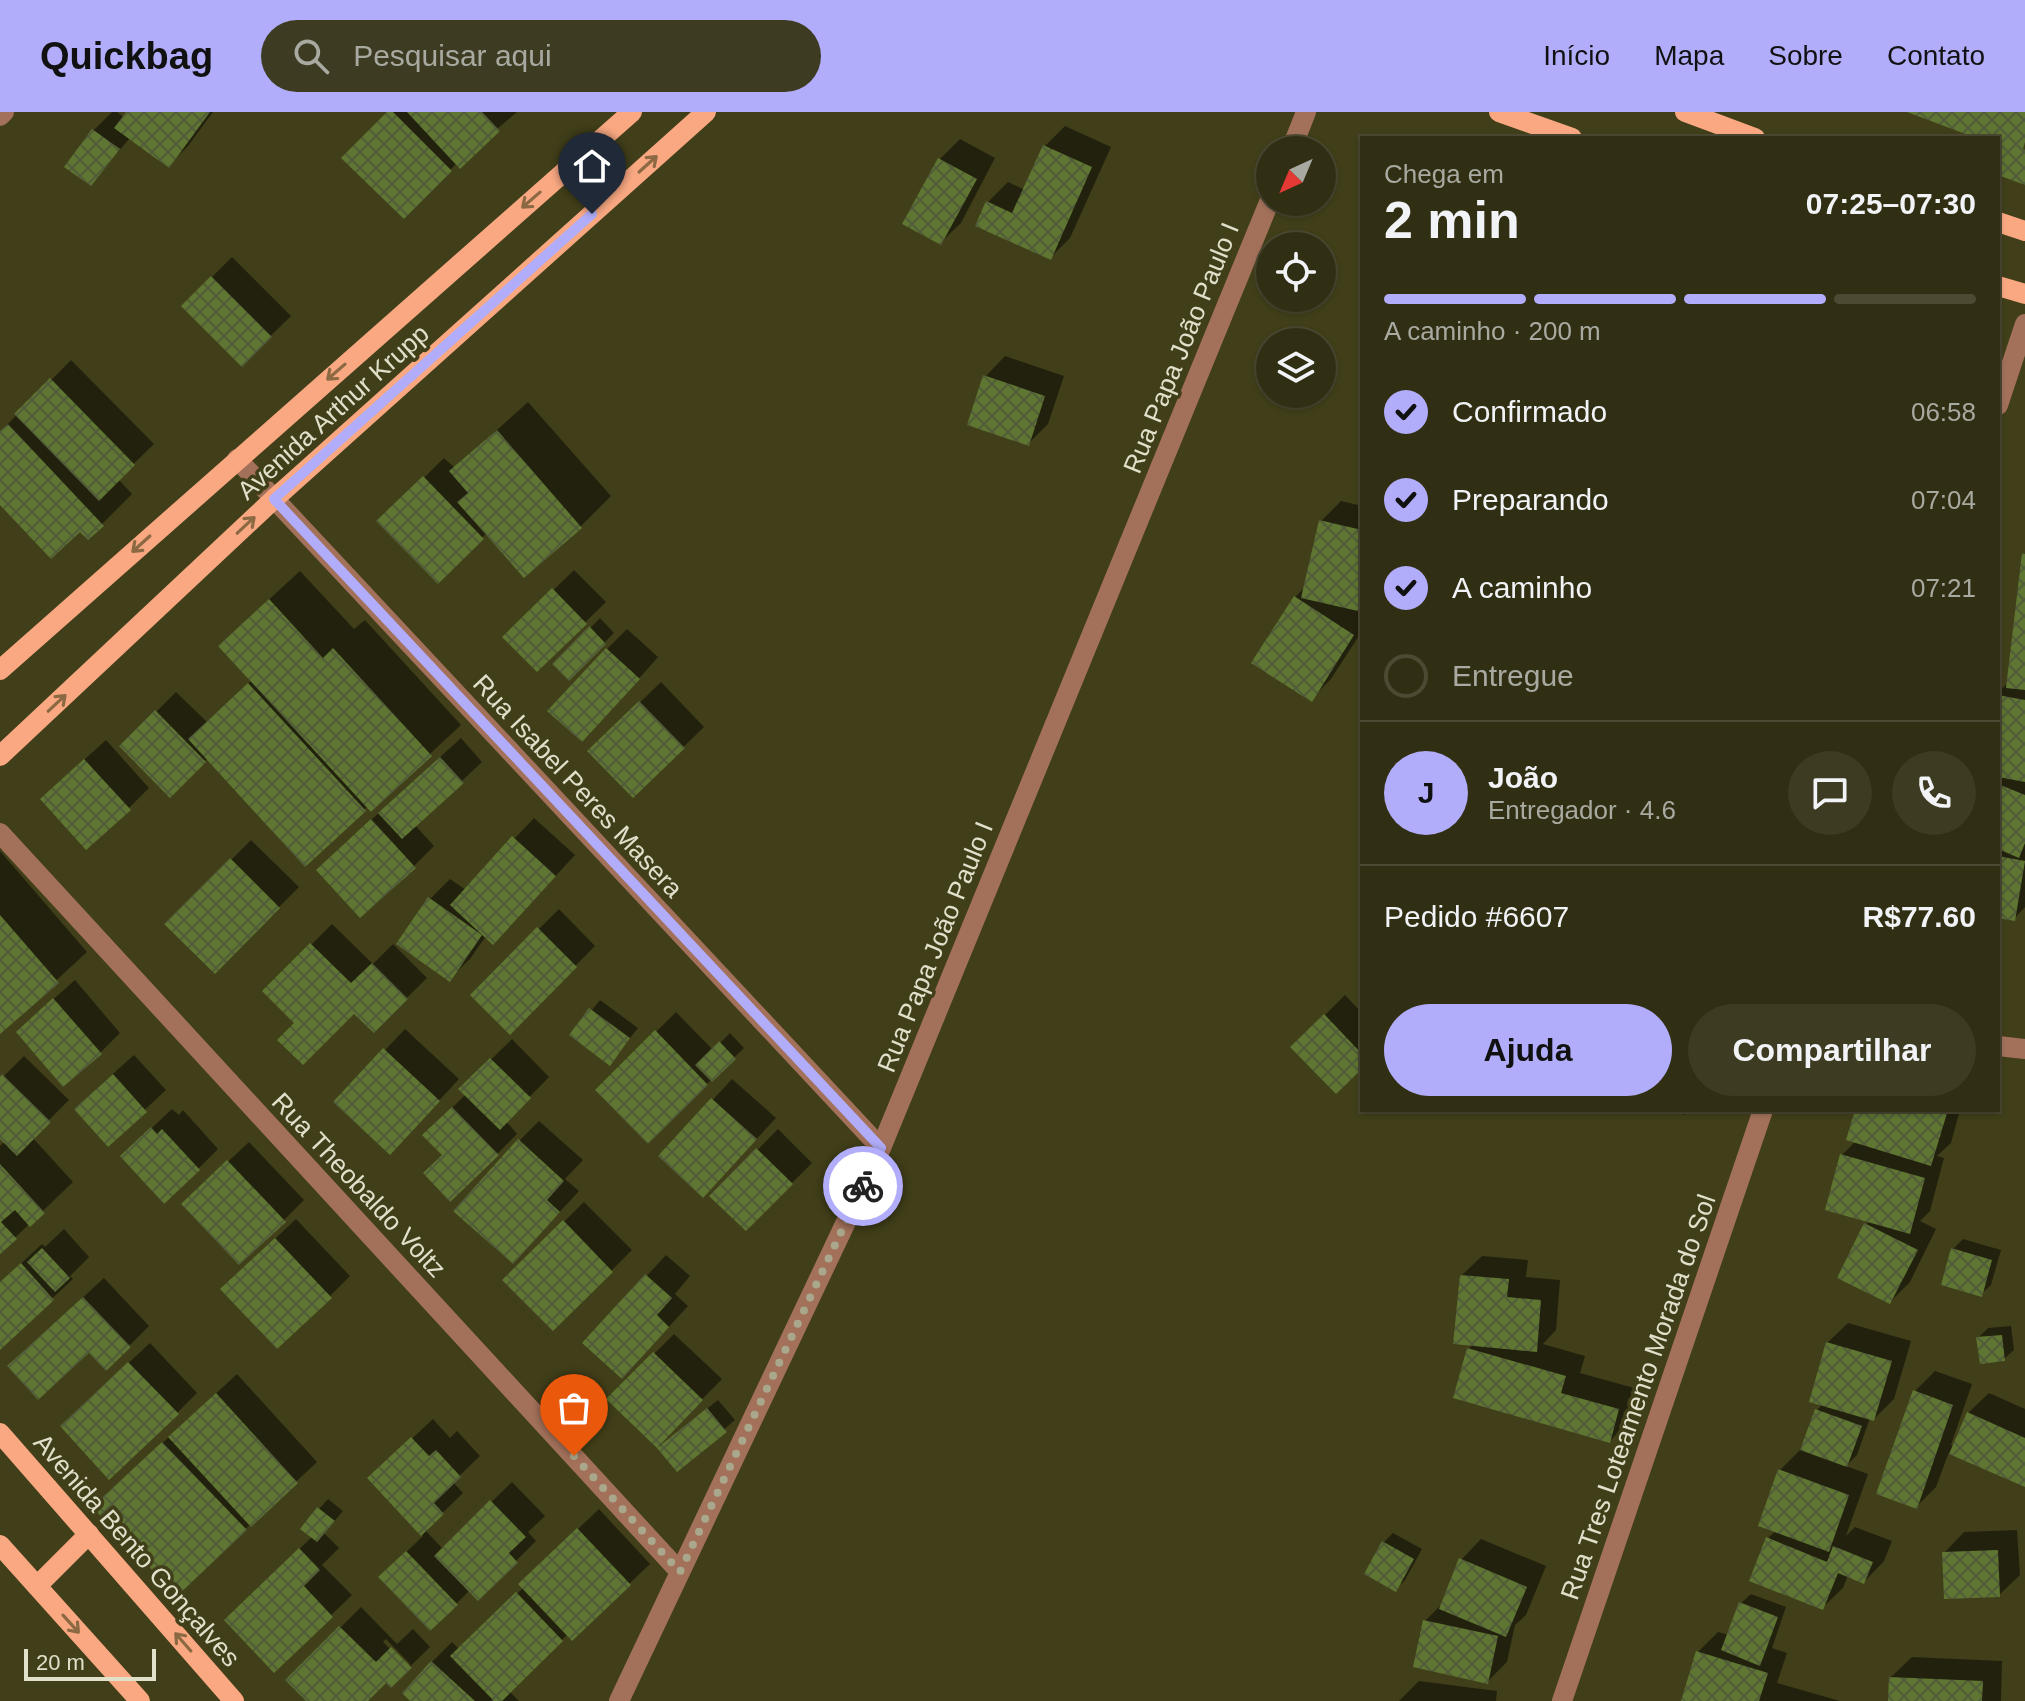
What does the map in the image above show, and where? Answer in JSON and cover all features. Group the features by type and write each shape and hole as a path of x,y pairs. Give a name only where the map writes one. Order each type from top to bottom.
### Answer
{"main road":[{"name":"Avenida Arthur Krupp","path":"0,670 632,112"},
{"name":"Avenida Arthur Krupp","path":"0,756 274,499 706,112"},
{"path":"1499,112 1566,136"},
{"path":"1685,112 1750,136"},
{"path":"2000,223 2025,231"},
{"path":"2000,287 2025,294"},
{"name":"Avenida Bento Gonçalves","path":"0,1433 234,1701"},
{"path":"37,1586 89,1534"},
{"path":"0,1545 140,1701"}],"street":[{"path":"0,116 4,112"},
{"path":"1297,136 1306,112"},
{"name":"Rua Papa João Paulo I","path":"619,1701 881,1148 1263,216"},
{"path":"2000,399 2025,324"},
{"name":"Rua Isabel Peres Masera","path":"237,459 881,1148"},
{"name":"Rua Theobaldo Voltz","path":"0,833 680,1572"},
{"path":"2000,1046 2025,1049"},
{"name":"Rua Tres Loteamento Morada do Sol","path":"1562,1701 1762,1112"}],"building":[{"path":"126,112 210,112 169,168 114,128"},
{"path":"387,112 393,112 452,171 404,219 341,158"},
{"path":"407,112 482,112 500,131 460,169"},
{"path":"1907,112 2025,112 2025,185 2000,176 2000,136 1968,135"},
{"path":"92,129 120,149 91,186 64,167"},
{"path":"1043,145 1092,167 1051,260 975,226 986,201 1012,213"},
{"path":"938,158 977,179 941,245 902,224"},
{"path":"211,276 272,337 242,367 181,306"},
{"path":"983,375 1045,396 1029,446 967,425"},
{"path":"50,378 135,465 99,501 14,414"},
{"path":"8,424 104,526 88,540 80,532 51,559 0,505 0,431"},
{"path":"497,430 582,528 524,578 457,502 468,493 449,471"},
{"path":"423,476 484,539 438,584 376,521"},
{"path":"1319,520 1360,530 1358,611 1301,598"},
{"path":"2022,553 2025,554 2025,690 2006,688"},
{"path":"552,588 587,624 537,672 502,637"},
{"path":"1294,596 1354,635 1312,702 1251,663"},
{"path":"269,599 323,658 333,648 432,756 371,812 218,646"},
{"path":"589,626 606,644 569,681 552,664"},
{"path":"606,648 640,679 582,742 547,711"},
{"path":"248,683 366,811 305,867 188,739"},
{"path":"2000,695 2025,700 2025,782 2000,777"},
{"path":"639,701 685,748 633,798 587,751"},
{"path":"155,710 206,762 170,798 119,746"},
{"path":"440,757 464,783 402,839 378,813"},
{"path":"84,759 131,810 86,850 40,799"},
{"path":"2000,785 2025,795 2025,843 2019,858 2000,850"},
{"path":"371,819 416,868 360,918 316,870"},
{"path":"512,836 556,876 493,945 450,905"},
{"path":"2000,856 2025,861 2015,921 2000,918"},
{"path":"230,858 280,908 215,974 164,924"},
{"path":"428,897 482,935 450,982 396,944"},
{"path":"0,915 59,983 0,1034"},
{"path":"537,927 577,967 510,1035 470,995"},
{"path":"310,943 351,983 372,963 408,999 374,1033 354,1014 303,1065 277,1040 294,1023 262,991"},
{"path":"53,998 102,1054 63,1087 16,1032"},
{"path":"589,1008 630,1038 610,1066 569,1035"},
{"path":"1324,1014 1360,1052 1360,1071 1336,1094 1290,1047"},
{"path":"655,1030 708,1085 648,1144 595,1090"},
{"path":"719,1041 736,1059 712,1082 695,1065"},
{"path":"383,1048 440,1101 390,1155 333,1102"},
{"path":"490,1058 531,1098 500,1130 458,1089"},
{"path":"2,1074 51,1122 17,1156 0,1139"},
{"path":"113,1074 147,1112 108,1147 74,1109"},
{"path":"711,1098 757,1139 703,1198 658,1156"},
{"path":"452,1107 499,1155 450,1202 423,1173 442,1155 422,1135"},
{"path":"1854,1112 1947,1112 1931,1166 1846,1140"},
{"path":"151,1127 157,1134 162,1129 200,1170 164,1204 120,1156"},
{"path":"518,1139 564,1181 547,1200 560,1212 513,1264 453,1211"},
{"path":"756,1148 793,1184 746,1231 709,1196"},
{"path":"1840,1154 1925,1178 1910,1234 1825,1210"},
{"path":"227,1160 286,1222 239,1265 181,1204"},
{"path":"0,1164 45,1213 30,1227 15,1210 1,1222 17,1239 0,1254"},
{"path":"563,1220 613,1272 553,1331 502,1280"},
{"path":"1864,1223 1918,1250 1890,1304 1837,1278"},
{"path":"275,1238 332,1298 277,1349 220,1289"},
{"path":"42,1248 70,1278 55,1292 27,1262"},
{"path":"1951,1248 1992,1260 1982,1297 1941,1285"},
{"path":"21,1263 54,1300 0,1350 0,1282"},
{"path":"645,1274 672,1298 657,1315 669,1327 622,1379 582,1343"},
{"path":"1460,1275 1509,1279 1507,1297 1541,1300 1537,1352 1453,1344"},
{"path":"83,1297 131,1347 106,1371 89,1353 38,1400 7,1366"},
{"path":"2002,1335 2005,1361 1980,1364 1976,1337"},
{"path":"1826,1342 1892,1361 1874,1421 1809,1402"},
{"path":"1467,1348 1566,1376 1561,1393 1619,1409 1610,1443 1453,1398"},
{"path":"653,1352 703,1400 657,1448 606,1399"},
{"path":"128,1362 179,1414 109,1480 60,1426"},
{"path":"1913,1390 1953,1405 1917,1509 1876,1494"},
{"path":"216,1393 298,1483 251,1527 168,1437"},
{"path":"707,1408 727,1432 677,1472 657,1448"},
{"path":"1815,1409 1862,1426 1847,1467 1800,1450"},
{"path":"1967,1412 2025,1438 2025,1487 1949,1454"},
{"path":"411,1437 429,1456 436,1450 461,1477 434,1503 444,1514 421,1536 367,1478"},
{"path":"162,1442 247,1530 177,1596 92,1507"},
{"path":"1778,1469 1849,1495 1829,1552 1758,1526"},
{"path":"490,1500 526,1537 509,1553 518,1563 478,1601 434,1556"},
{"path":"317,1507 335,1521 317,1542 300,1529"},
{"path":"577,1528 631,1585 572,1641 518,1584"},
{"path":"1766,1537 1827,1562 1833,1546 1873,1562 1864,1584 1838,1573 1823,1610 1749,1581"},
{"path":"1382,1541 1414,1559 1396,1592 1364,1574"},
{"path":"299,1548 320,1570 304,1586 333,1617 274,1673 224,1620"},
{"path":"1998,1550 2000,1597 1944,1599 1942,1552"},
{"path":"406,1551 458,1605 430,1631 378,1577"},
{"path":"1459,1558 1527,1587 1506,1637 1439,1609"},
{"path":"516,1592 563,1641 502,1701 494,1701 450,1656"},
{"path":"1739,1602 1778,1617 1760,1666 1721,1650"},
{"path":"1423,1620 1498,1636 1488,1684 1413,1667"},
{"path":"339,1626 376,1662 391,1647 412,1668 391,1688 386,1683 368,1701 306,1701 285,1680"},
{"path":"1696,1651 1768,1673 1759,1701 1681,1701"},
{"path":"431,1661 475,1701 410,1701 402,1693"},
{"path":"1889,1677 1983,1681 1982,1701 1888,1701"}],"way so far":[{"path":"574,1456 680,1572 863,1186"}],"route":[{"path":"592,214 274,499 881,1148 863,1186"}]}
